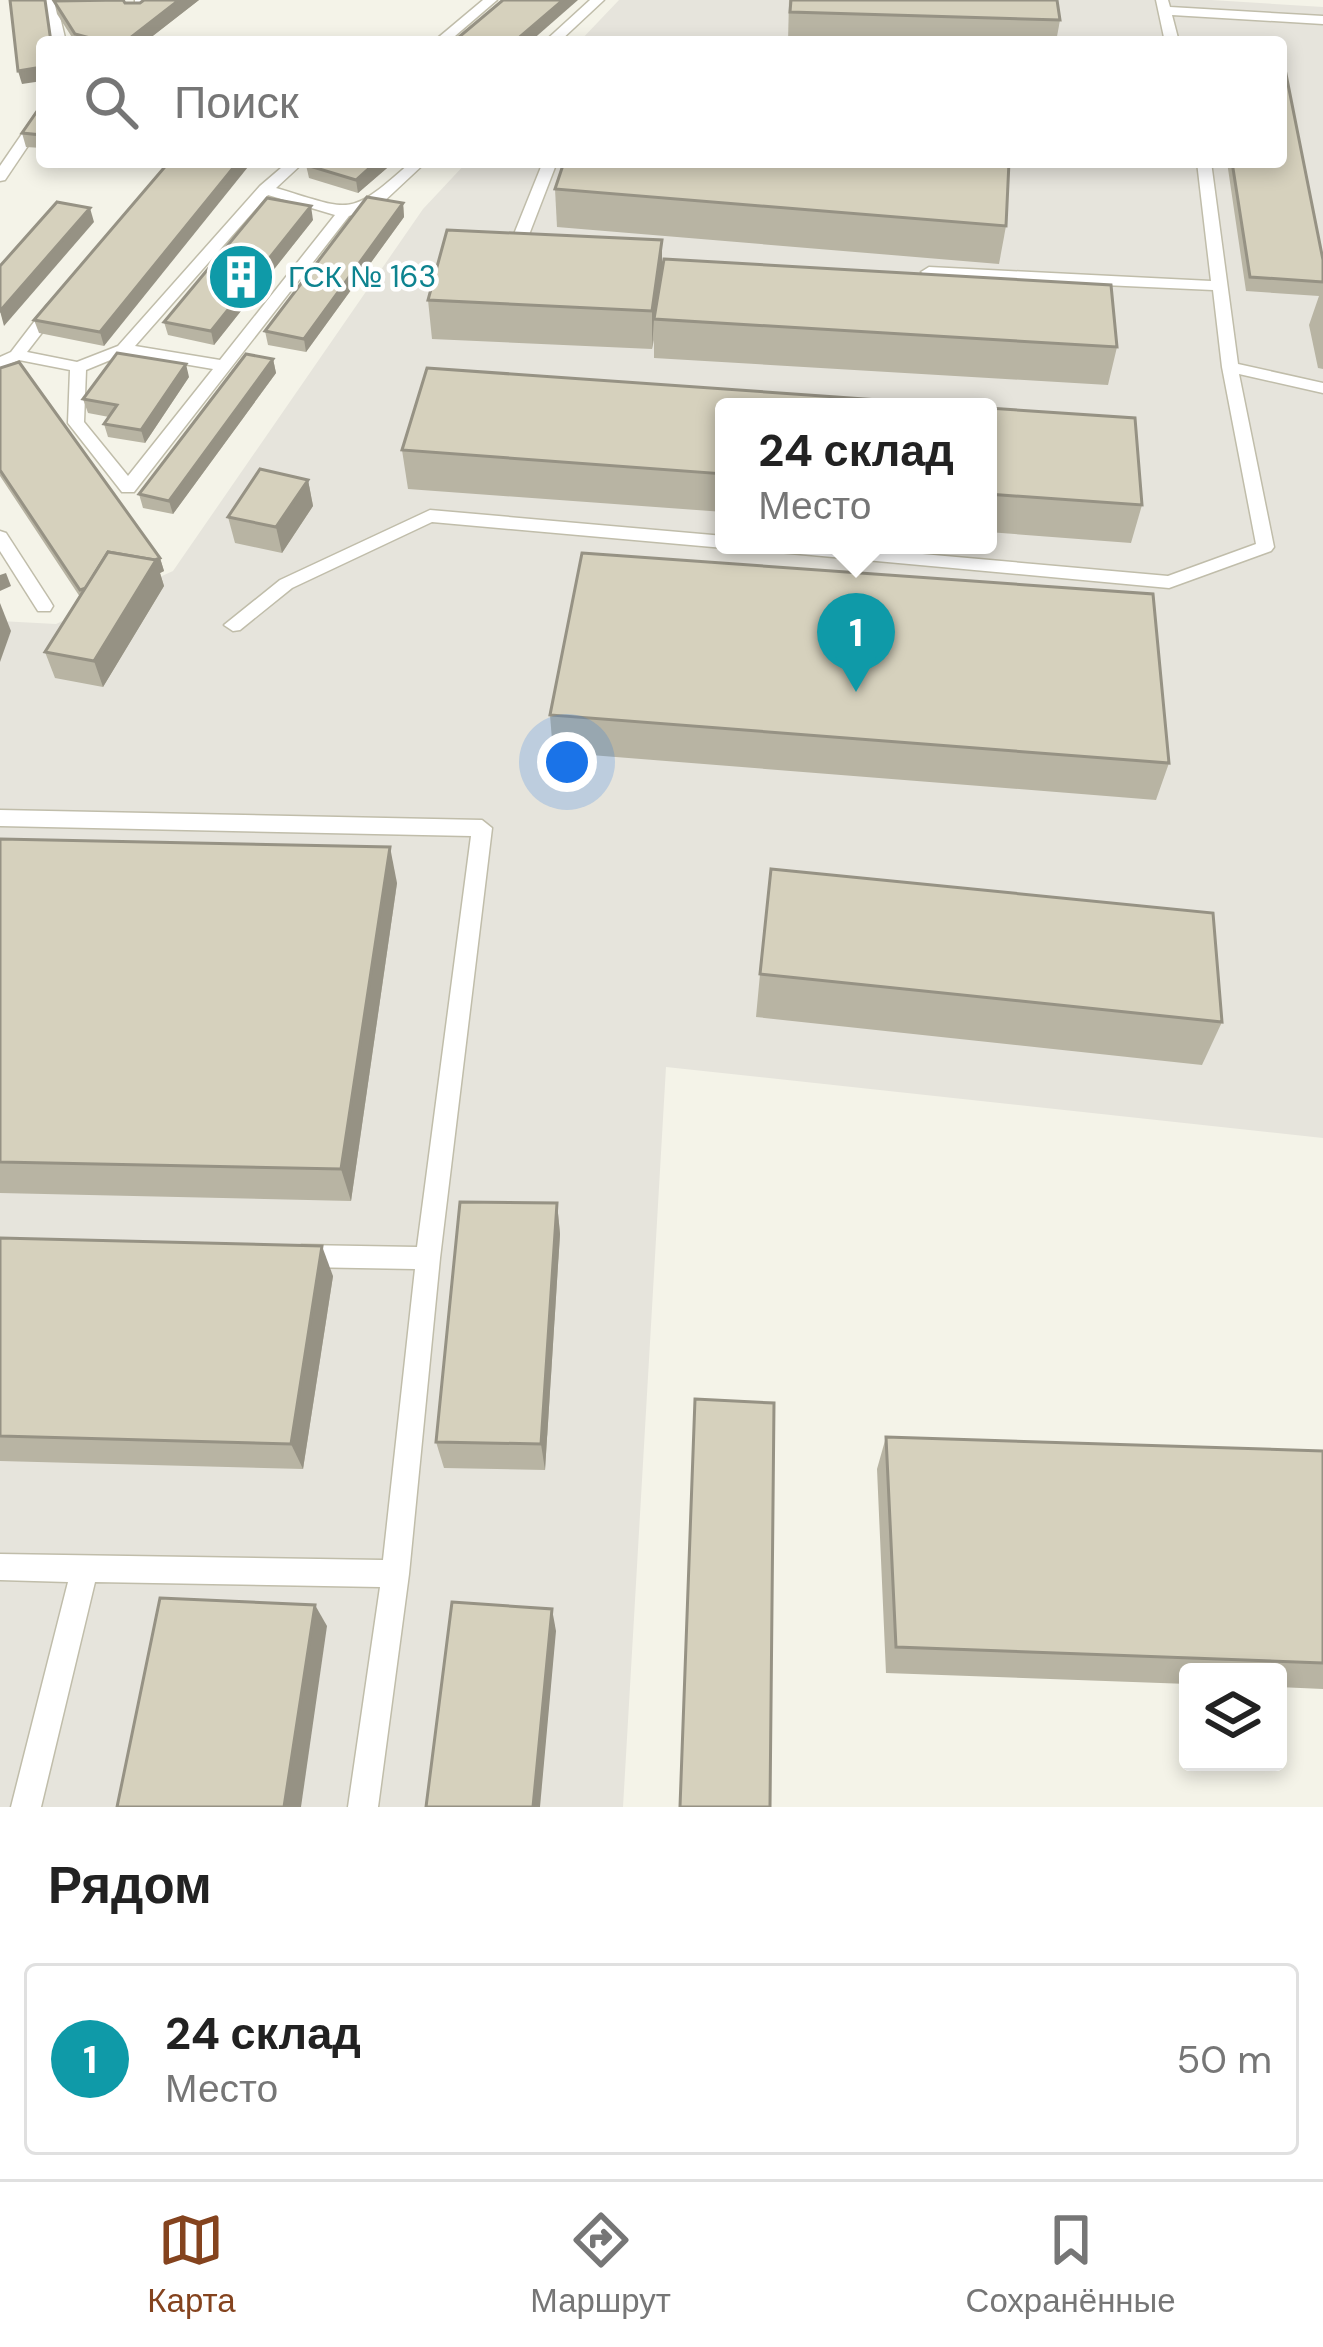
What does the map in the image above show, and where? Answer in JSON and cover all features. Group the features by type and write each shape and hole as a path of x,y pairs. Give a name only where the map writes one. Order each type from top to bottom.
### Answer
{"lane":[{"path":"50,0 58,36"},
{"path":"447,36 490,0"},
{"path":"558,36 598,0"},
{"path":"1171,36 1163,5 1323,20"},
{"path":"0,177 36,125"},
{"path":"8,359 78,368 124,349 265,189 290,168"},
{"path":"78,368 76,423 128,488 344,213 375,202 412,168"},
{"path":"535,251 516,249 548,168"},
{"path":"852,554 1169,583 1265,547 1230,367 1205,168"},
{"path":"265,189 344,213"},
{"path":"929,272 1222,286"},
{"path":"8,359 69,288"},
{"path":"124,349 227,366"},
{"path":"1230,367 1323,388"},
{"path":"233,625 286,584 430,516 715,541"},
{"path":"0,537 44,606"},
{"path":"0,818 482,828 428,1258 395,1574 363,1807"},
{"path":"286,1255 428,1258"},
{"path":"0,1567 395,1574"},
{"path":"26,1807 84,1570"}],"shaded area":[{"path":"619,0 1211,0 1323,7 1323,1138 666,1067 623,1807 0,1807 0,621 56,624 173,571 423,209 461,168 1287,168 1287,36 585,36"}],"building":[{"path":"10,0 45,0 50,36 36,36 36,68 18,71"},
{"path":"179,0 133,36 75,34 54,1"},
{"path":"503,0 563,0 521,36 460,36"},
{"path":"791,0 1057,0 1060,20 790,12"},
{"path":"1287,79 1323,260 1323,282 1250,277 1233,168 1287,168"},
{"path":"36,113 36,134 22,133"},
{"path":"164,168 233,168 100,332 34,320"},
{"path":"316,168 369,168 356,180"},
{"path":"562,168 1009,168 1006,226 555,189"},
{"path":"367,197 403,203 304,339 265,331"},
{"name":"ГСК № 163","path":"267,198 311,206 211,331 164,322"},
{"path":"57,202 90,208 0,311 0,266"},
{"path":"447,230 662,240 652,311 428,300"},
{"path":"664,259 1111,285 1117,347 654,319"},
{"path":"117,353 186,364 141,430 104,424 117,405 83,399"},
{"path":"246,354 273,359 169,501 139,494"},
{"path":"19,362 160,558 108,552 86,588 80,590 0,470 0,368"},
{"path":"427,368 851,398 715,398 715,473 402,450"},
{"path":"997,409 1135,418 1142,505 997,495"},
{"path":"260,469 308,480 276,527 228,517"},
{"path":"108,552 156,560 94,661 45,652"},
{"path":"582,553 1153,594 1169,763 550,715"},
{"path":"0,839 390,847 341,1169 0,1162"},
{"path":"771,869 1213,913 1222,1022 760,974"},
{"path":"460,1202 557,1203 541,1444 436,1442"},
{"path":"0,1238 322,1246 291,1444 0,1436"},
{"path":"695,1399 774,1403 770,1807 680,1807"},
{"path":"886,1437 1323,1451 1323,1663 896,1647"},
{"path":"160,1598 315,1605 284,1807 117,1807"},
{"path":"452,1602 552,1609 533,1807 426,1807"}],"place":[{"name":"ГСК № 163","path":"241,277"},
{"name":"24 склад","path":"856,692"}]}
